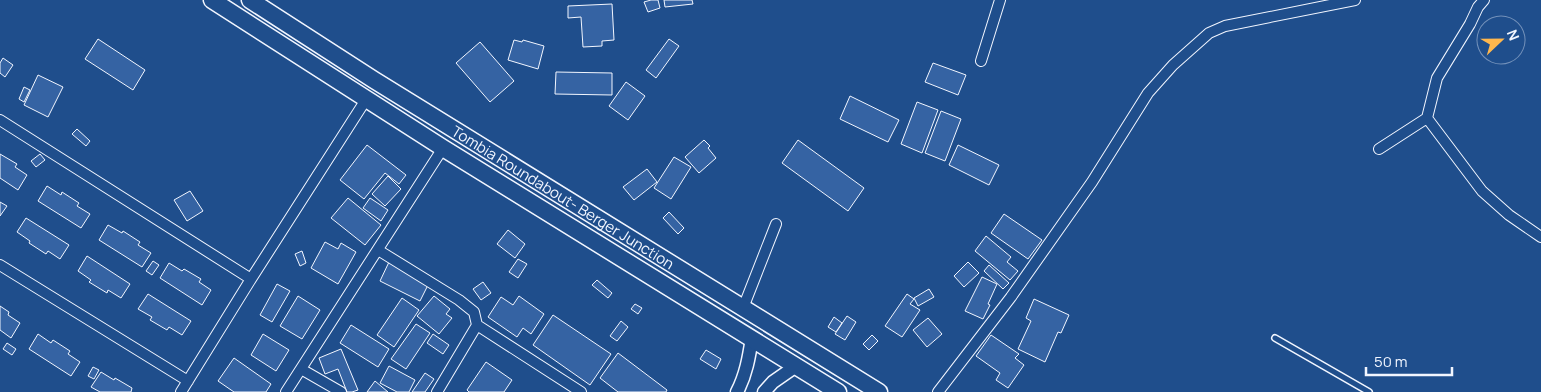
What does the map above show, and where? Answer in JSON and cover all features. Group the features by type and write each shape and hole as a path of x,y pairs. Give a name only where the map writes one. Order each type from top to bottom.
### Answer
{"main road":[{"name":"Tombia Roundabout- Berger Junction","path":"212,0 444,148 838,392"},
{"name":"Tombia Roundabout- Berger Junction","path":"250,0 382,85 879,392"}],"street":[{"path":"981,61 1000,0"},
{"path":"938,392 1016,290 1092,182 1148,93 1173,65 1208,32 1225,26 1355,0"},
{"path":"1379,149 1428,118 1437,78 1470,24 1478,6 1484,0"},
{"path":"181,392 367,98"},
{"path":"1428,118 1482,191 1509,215 1541,238"},
{"path":"0,120 251,279"},
{"path":"286,392 444,148"},
{"path":"743,308 776,224"},
{"path":"378,250 474,312 477,325 437,392"},
{"path":"0,265 188,381"},
{"path":"477,325 581,392"},
{"path":"737,392 749,360 752,338"},
{"path":"764,392 773,382 796,366"},
{"path":"301,368 341,392"}],"lane":[{"path":"1275,338 1369,392"}],"building":[{"path":"658,0 660,8 648,12 644,2"},
{"path":"664,0 692,0 693,4 665,7"},
{"path":"612,4 614,40 602,41 602,46 583,47 581,17 568,18 568,6"},
{"path":"98,39 145,70 133,90 85,59"},
{"path":"669,39 679,46 656,78 646,70"},
{"path":"514,40 522,42 523,40 544,46 538,69 508,60"},
{"path":"480,42 514,81 490,102 456,63"},
{"path":"3,58 13,65 5,77 0,73 0,63"},
{"path":"933,63 966,75 958,95 925,82"},
{"path":"556,72 612,73 612,95 555,94"},
{"path":"38,75 63,87 48,117 24,105"},
{"path":"626,82 645,96 628,120 609,106"},
{"path":"24,87 30,90 24,102 19,99"},
{"path":"850,96 899,120 888,142 840,119"},
{"path":"917,102 938,110 922,153 901,144"},
{"path":"941,111 961,119 945,161 925,153"},
{"path":"77,129 90,141 86,146 72,134"},
{"path":"704,140 710,146 708,148 716,158 699,173 685,157"},
{"path":"798,140 864,188 848,211 782,163"},
{"path":"367,145 406,175 399,184 385,173 364,199 340,180"},
{"path":"958,145 999,165 989,185 949,165"},
{"path":"0,154 17,164 15,167 27,175 18,190 0,178"},
{"path":"40,154 45,160 36,167 31,161"},
{"path":"674,157 691,167 671,199 654,188"},
{"path":"647,169 657,182 634,200 623,187"},
{"path":"388,176 401,189 385,206 372,194"},
{"path":"47,186 61,195 62,192 79,203 77,206 90,214 81,228 38,201"},
{"path":"190,191 203,211 187,221 174,200"},
{"path":"348,198 381,225 365,245 331,218"},
{"path":"370,198 388,210 381,221 363,208"},
{"path":"0,202 7,206 0,216"},
{"path":"669,212 684,228 678,234 663,218"},
{"path":"1004,214 1042,240 1028,259 991,233"},
{"path":"26,218 69,245 60,259 48,251 46,254 29,243 30,241 17,232"},
{"path":"108,225 122,233 123,231 140,242 138,245 151,253 142,267 99,240"},
{"path":"508,230 525,244 515,258 497,244"},
{"path":"986,236 1011,257 1007,262 1018,271 1010,280 975,251"},
{"path":"325,242 338,249 341,243 356,252 338,284 311,268"},
{"path":"302,251 306,263 300,266 295,254"},
{"path":"87,256 130,284 121,298 108,290 107,293 89,282 91,280 78,271"},
{"path":"518,259 527,264 518,278 509,272"},
{"path":"153,261 159,265 152,275 146,271"},
{"path":"389,262 429,283 420,301 380,281"},
{"path":"968,262 979,273 964,287 954,276"},
{"path":"169,263 201,279 199,282 211,290 202,305 160,278"},
{"path":"989,265 1009,283 1003,289 984,271"},
{"path":"982,277 997,284 983,319 965,311"},
{"path":"597,280 612,293 608,298 592,285"},
{"path":"483,282 491,293 481,300 473,289"},
{"path":"277,284 290,291 272,322 260,315"},
{"path":"929,289 934,297 918,306 914,298"},
{"path":"148,294 191,321 182,335 169,327 167,330 150,320 152,317 138,309"},
{"path":"907,294 914,299 910,304 920,310 902,337 885,326"},
{"path":"298,296 320,310 302,339 280,326"},
{"path":"434,296 450,309 446,314 452,318 439,334 417,316"},
{"path":"519,296 544,314 531,334 523,328 517,337 488,317 501,297 513,305"},
{"path":"402,298 419,310 394,347 377,335"},
{"path":"1034,299 1069,315 1061,333 1058,332 1045,362 1018,349 1031,321 1026,318"},
{"path":"635,304 642,308 638,314 631,309"},
{"path":"0,306 9,312 8,315 20,323 11,338 0,330"},
{"path":"553,315 611,354 590,385 533,345"},
{"path":"847,316 856,322 845,340 835,334"},
{"path":"834,317 842,323 836,332 828,327"},
{"path":"928,318 942,334 927,347 913,330"},
{"path":"621,321 628,327 617,341 610,336"},
{"path":"416,324 430,333 406,369 391,359"},
{"path":"351,325 389,349 378,367 340,343"},
{"path":"38,334 51,343 53,340 70,351 68,354 80,362 71,376 29,349"},
{"path":"263,334 289,350 276,371 251,355"},
{"path":"433,334 449,345 443,354 427,343"},
{"path":"872,335 878,341 869,350 863,344"},
{"path":"991,335 1019,354 1015,358 1024,365 1008,388 996,380 1000,373 976,356"},
{"path":"7,343 16,349 12,355 3,349"},
{"path":"341,349 358,390 352,392 347,392 338,369 325,374 319,358"},
{"path":"706,350 721,359 716,369 700,359"},
{"path":"618,353 667,390 666,392 618,392 600,378"},
{"path":"234,358 271,384 266,392 234,392 218,381"},
{"path":"486,362 512,380 504,392 469,392 467,390"},
{"path":"389,366 415,380 409,392 397,392 380,383"},
{"path":"93,367 99,370 94,379 88,376"},
{"path":"101,372 132,388 131,392 100,392 91,387"},
{"path":"425,373 434,379 425,392 412,392"},
{"path":"375,381 388,392 367,392"}]}
